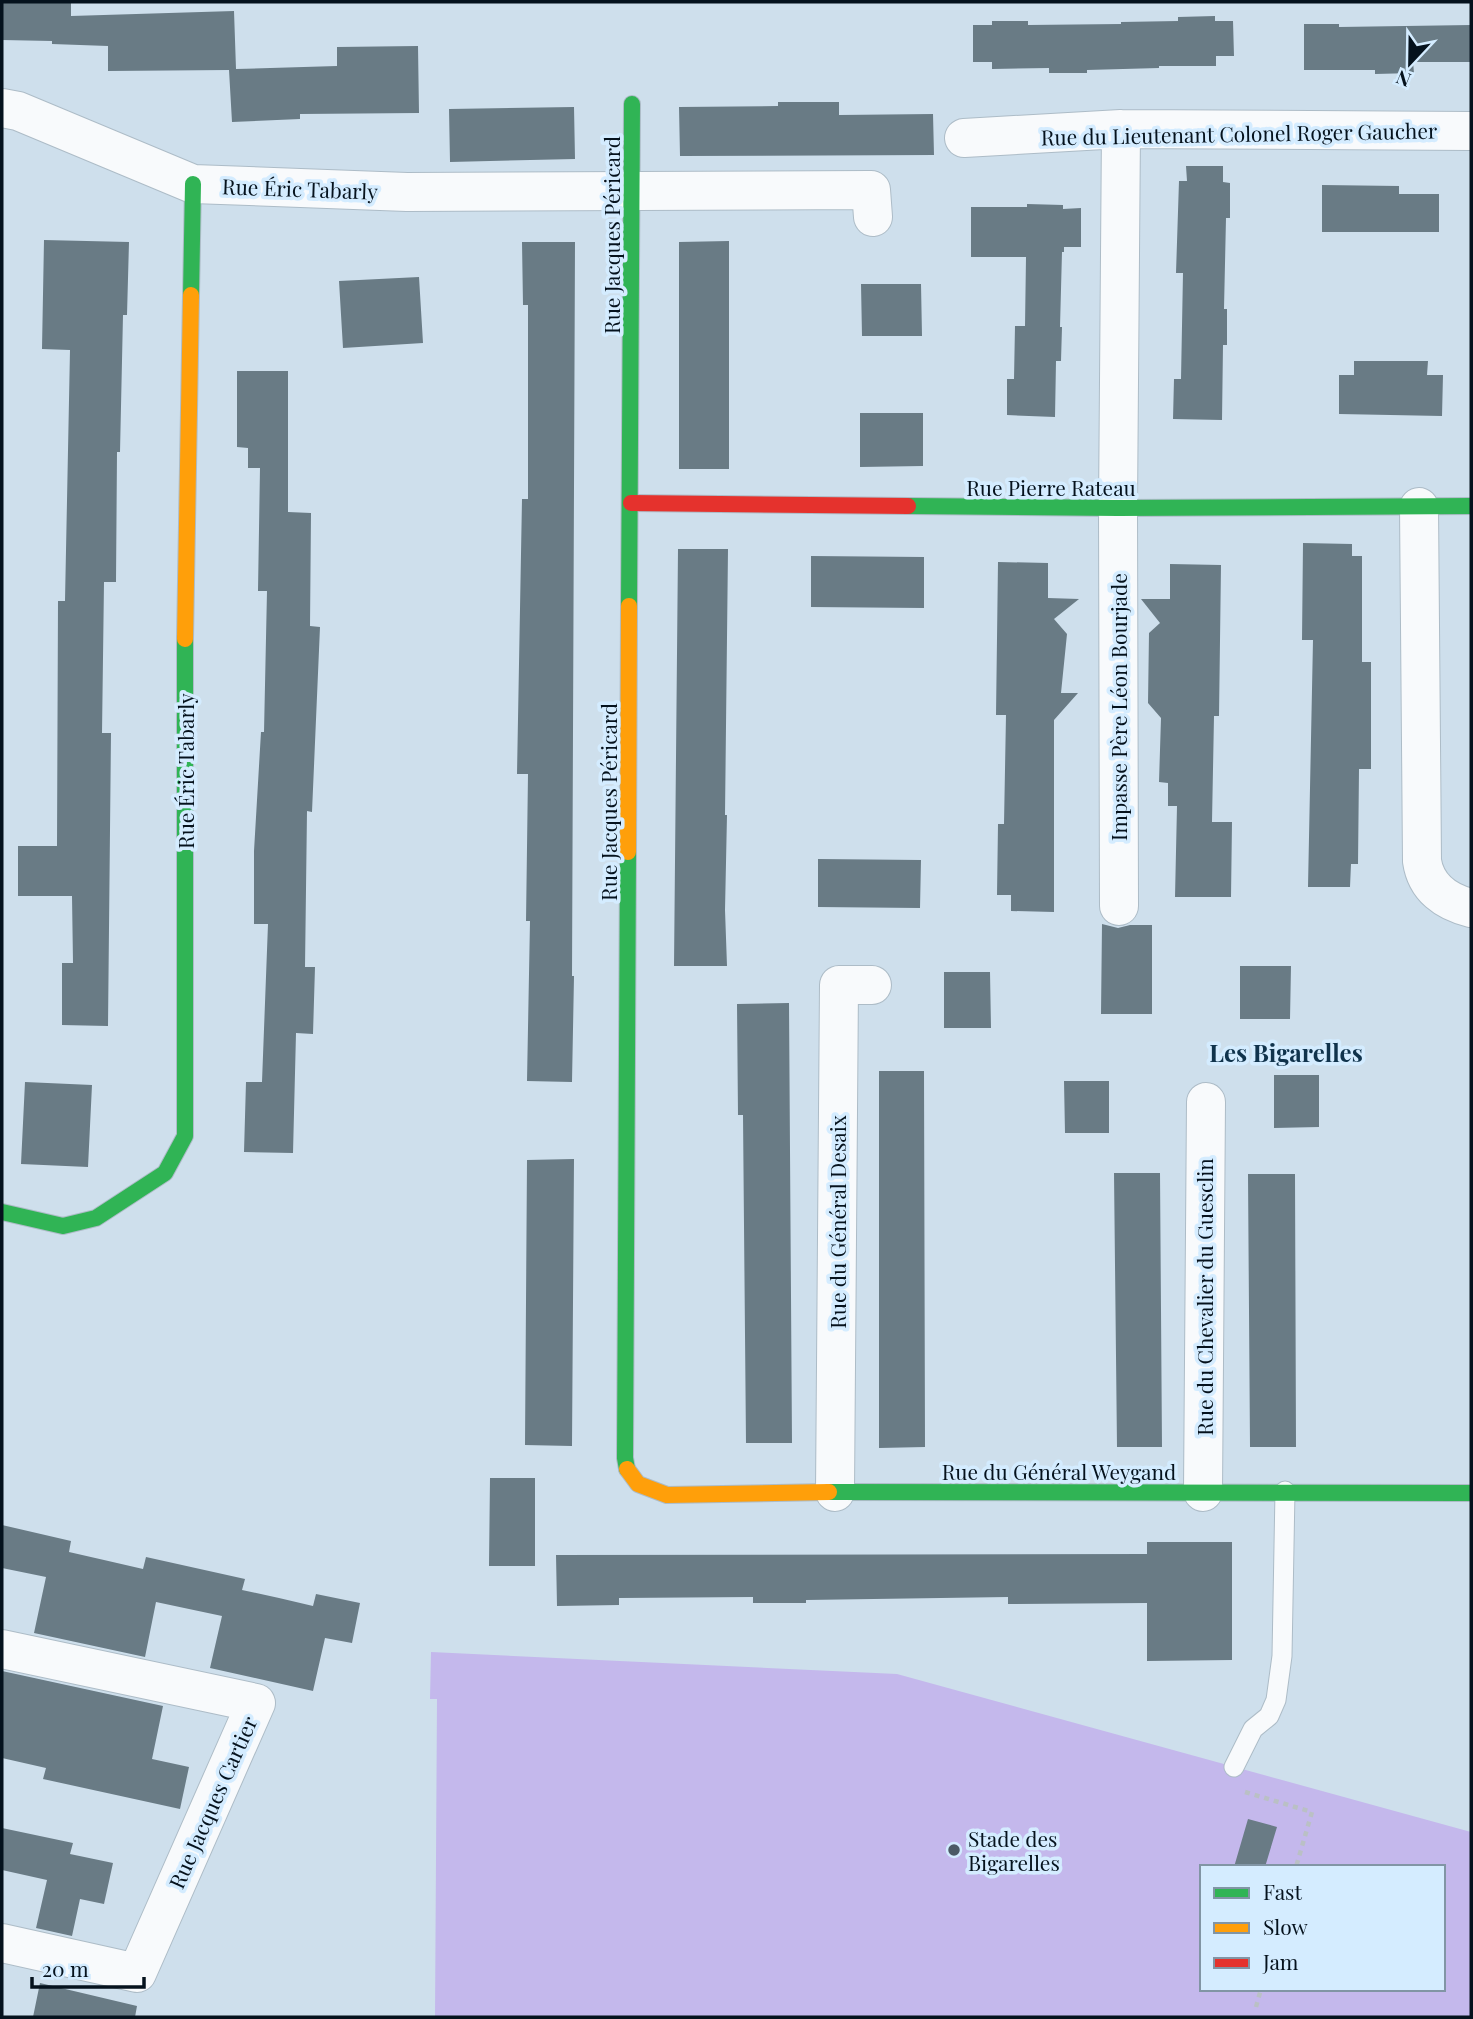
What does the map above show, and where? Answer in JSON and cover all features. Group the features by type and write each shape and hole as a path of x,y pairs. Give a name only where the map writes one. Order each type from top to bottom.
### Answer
{"street":[{"name":"Rue Jacques Péricard","path":"632,104 625,1458 630,1477 648,1491"},
{"name":"Rue Éric Tabarly","path":"2,107 18,111 193,184 407,192 872,190 873,217"},
{"name":"Rue du Lieutenant Colonel Roger Gaucher","path":"964,138 1121,129 1471,131"},
{"name":"Impasse Père Léon Bourjade","path":"1119,906 1121,129"},
{"name":"Rue Éric Tabarly","path":"2,1212 63,1226 96,1219 165,1173 185,1136 185,540 193,184"},
{"name":"Rue Pierre Rateau","path":"631,503 1118,508 1471,506"},
{"path":"1419,507 1422,861 1424,876 1442,895 1471,908"},
{"name":"Rue du Général Desaix","path":"835,1492 839,985 872,985"},
{"name":"Rue du Chevalier du Guesclin","path":"1203,1492 1206,1102"},
{"name":"Rue du Général Weygand","path":"648,1491 667,1495 835,1492 1471,1493"},
{"name":"Rue Jacques Cartier","path":"2,1649 256,1703 137,1973 2,1943"}],"lane":[{"path":"1234,1767 1253,1729 1269,1716 1278,1690 1282,1657 1285,1491"}],"path":[{"path":"1234,1767 1228,1787 1312,1812 1297,1865"},
{"path":"1255,2007 1260,1991"}],"shaded area":[{"name":"Stade des Bigarelles","path":"431,1652 897,1674 1471,1832 1471,2017 435,2017 437,1699 430,1699"}],"building":[{"path":"2,2 71,2 71,16 234,11 236,69 337,66 337,47 418,46 419,113 300,114 300,119 232,122 229,70 108,71 108,46 2,40"},
{"path":"1215,16 1215,21 1233,21 1234,56 1216,56 1216,66 1159,66 1087,70 1087,73 1049,73 1049,68 992,69 992,62 973,62 973,25 992,25 992,21 1028,21 1028,25 1121,24 1178,21 1178,17"},
{"path":"1304,24 1339,24 1339,27 1471,25 1471,62 1413,62 1414,73 1304,70"},
{"path":"778,102 839,102 839,115 933,114 934,155 680,156 679,107 778,106"},
{"path":"574,107 575,159 450,162 449,109"},
{"path":"1186,166 1223,166 1223,182 1230,183 1230,218 1226,218 1224,309 1227,309 1227,345 1223,345 1222,420 1173,419 1174,379 1181,379 1183,273 1176,273 1179,181 1187,181"},
{"path":"1322,185 1399,186 1399,194 1439,194 1439,232 1322,232"},
{"path":"1027,204 1063,205 1063,209 1081,208 1081,247 1064,247 1062,252 1061,361 1056,361 1055,417 1007,415 1007,379 1014,379 1015,326 1025,326 1026,257 971,257 971,207 1027,207"},
{"path":"44,240 129,242 127,315 123,315 120,452 117,452 116,582 104,582 102,733 111,733 108,1026 62,1025 62,963 73,963 72,896 18,896 18,846 57,846 58,601 65,601 70,350 42,349"},
{"path":"729,241 729,469 679,469 679,242"},
{"path":"522,242 575,242 572,1082 527,1081 530,921 526,921 528,774 517,774 522,499 528,499 528,305 523,305"},
{"path":"419,277 423,343 343,348 339,281"},
{"path":"861,284 921,284 922,336 862,336"},
{"path":"1354,361 1428,361 1427,375 1443,375 1442,416 1339,414 1339,375 1354,375"},
{"path":"237,371 288,371 288,512 311,513 310,626 320,627 312,812 307,811 305,967 315,967 313,1034 296,1033 293,1153 244,1152 246,1082 262,1082 268,924 254,924 254,851 261,732 264,732 267,591 258,591 260,468 248,468 248,448 237,447"},
{"path":"860,413 923,413 923,466 860,467"},
{"path":"1303,543 1352,544 1352,556 1362,556 1362,662 1371,662 1371,769 1359,769 1358,864 1351,864 1350,887 1308,887 1313,640 1302,640"},
{"path":"678,549 728,549 725,815 727,966 674,966"},
{"path":"811,556 924,557 924,608 811,607"},
{"path":"998,562 1048,563 1048,598 1079,599 1054,619 1067,634 1061,693 1078,693 1054,720 1054,912 1011,911 1011,895 997,895 998,824 1004,824 1006,715 996,715"},
{"path":"1170,564 1221,565 1219,716 1214,716 1212,822 1232,822 1231,897 1175,897 1177,806 1168,806 1168,783 1159,782 1161,718 1148,703 1149,633 1160,623 1141,599 1170,599"},
{"path":"818,859 921,860 920,908 818,907"},
{"path":"1102,924 1118,928 1152,925 1152,1014 1101,1014"},
{"path":"1240,966 1291,966 1290,1019 1240,1019"},
{"path":"944,972 990,972 991,1028 944,1028"},
{"path":"789,1003 792,1443 746,1443 743,1115 738,1115 737,1004"},
{"path":"879,1071 924,1071 925,1447 879,1448"},
{"path":"1274,1075 1319,1075 1319,1127 1274,1128"},
{"path":"1064,1081 1109,1081 1109,1133 1065,1133"},
{"path":"25,1082 92,1085 88,1167 21,1164"},
{"path":"574,1159 572,1446 525,1445 527,1160"},
{"path":"1114,1173 1160,1173 1162,1447 1117,1447"},
{"path":"1248,1174 1295,1174 1296,1447 1250,1447"},
{"path":"490,1478 535,1478 535,1566 489,1566"},
{"path":"2,1525 71,1541 69,1552 143,1569 146,1557 245,1579 242,1590 313,1606 316,1594 360,1603 352,1643 325,1638 313,1691 210,1668 222,1616 156,1602 145,1657 34,1633 46,1577 2,1568"},
{"path":"1147,1542 1232,1542 1232,1660 1147,1661 1147,1603 1008,1604 1008,1597 753,1603 753,1597 619,1598 619,1605 557,1606 556,1555 1147,1554"},
{"path":"2,1671 163,1706 152,1759 189,1767 180,1809 43,1779 46,1768 2,1758"},
{"path":"1248,1819 1277,1827 1266,1865 1235,1865"},
{"path":"2,1828 73,1843 70,1854 113,1863 104,1904 80,1899 72,1936 36,1928 47,1880 2,1870"},
{"path":"40,1983 137,2006 135,2017 33,2017"}],"traffic: fast":[{"path":"629,606 632,104"},
{"path":"191,295 193,184"},
{"path":"908,506 1471,506"},
{"path":"2,1212 63,1226 96,1218 165,1173 185,1136 185,639"},
{"path":"627,1469 628,852"},
{"path":"829,1492 1471,1493"}],"traffic: slow":[{"path":"185,639 191,295"},
{"path":"628,852 629,606"},
{"path":"627,1469 638,1484 667,1495 829,1492"}],"traffic: jam":[{"path":"631,503 908,506"}],"place":[{"name":"Stade des Bigarelles","path":"954,1850"}],"district":[{"name":"Les Bigarelles","path":"1286,1052"}]}
